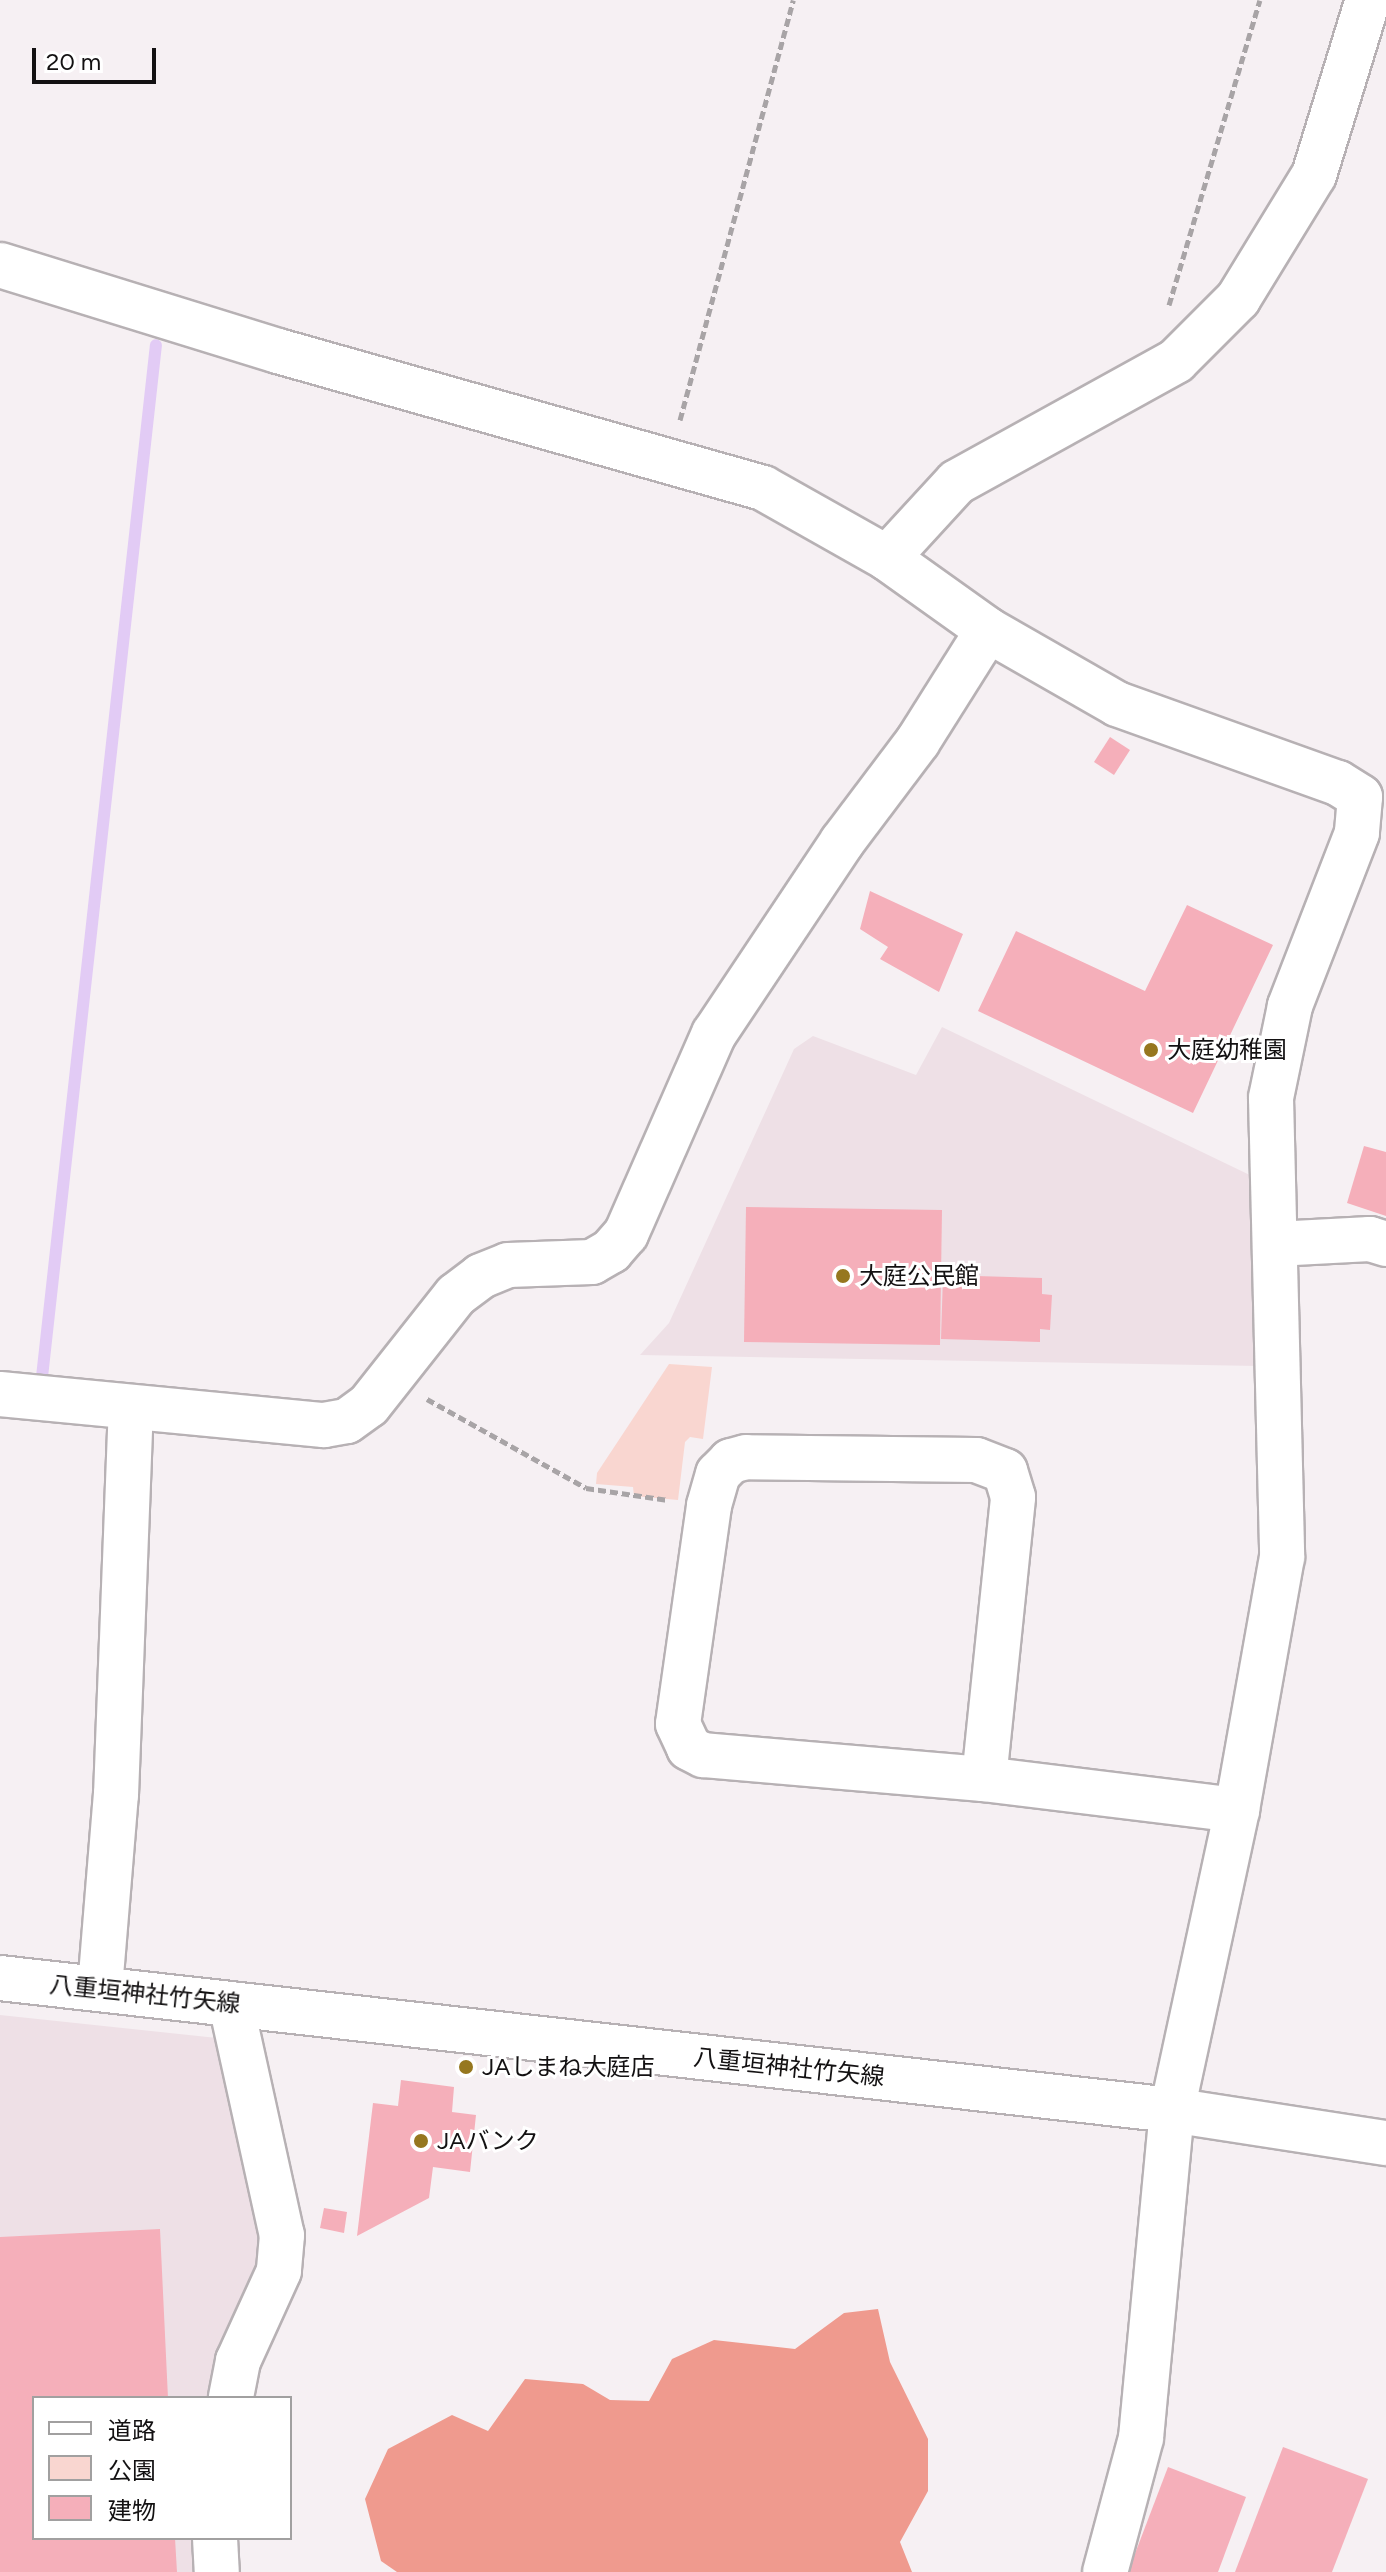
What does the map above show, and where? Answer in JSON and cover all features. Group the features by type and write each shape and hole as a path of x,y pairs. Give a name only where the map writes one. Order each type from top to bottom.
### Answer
{"street":[{"path":"887,558 957,482 1163,369 1238,299 1314,175 1368,0"},
{"path":"0,265 763,488 887,558 988,630 1117,704 1338,783 1386,790"},
{"path":"0,1394 324,1425 359,1415 456,1295 481,1276 508,1265 592,1262 626,1234 714,1034 842,842 918,741 988,630"},
{"path":"1105,2572 1141,2438 1172,2110 1237,1810 1282,1557 1274,1082 1290,1006 1363,811 1360,797 1338,783"},
{"path":"1275,1244 1370,1239 1386,1244"},
{"path":"100,1988 116,1795 131,1408"},
{"path":"984,1779 1013,1497 1005,1471 976,1460 746,1457 731,1461 718,1474 709,1506 678,1724 689,1748 703,1755 984,1779 1237,1810"},
{"name":"八重垣神社竹矢線","path":"0,1978 1172,2110 1386,2143"},
{"path":"231,2004 282,2235 279,2271 238,2361 231,2396"},
{"path":"215,2540 217,2572"}],"path":[{"path":"669,463 793,0"},
{"path":"1163,369 1169,301 1260,0"},
{"path":"393,1372 434,1404 586,1488 709,1506"}],"shaded area":[{"path":"942,1027 1256,1178 1259,1366 640,1355 669,1323 794,1049 813,1036 916,1075"},
{"path":"0,2015 217,2038 266,2236 263,2267 213,2396 32,2396 32,2540 200,2540 200,2572 0,2572"},
{"path":"878,2309 890,2362 928,2439 928,2491 900,2542 912,2572 397,2572 381,2561 365,2499 388,2449 452,2415 488,2431 525,2379 583,2384 610,2400 649,2401 672,2359 714,2340 795,2349 844,2313"}],"green space":[{"path":"669,1364 712,1367 703,1439 690,1437 685,1442 678,1500 634,1496 633,1487 596,1484 597,1473"}],"building":[{"path":"1110,737 1130,750 1114,775 1094,762"},
{"path":"870,891 963,934 939,992 880,959 888,947 860,929"},
{"path":"1187,905 1273,945 1193,1113 978,1011 1016,931 1145,991"},
{"path":"1364,1146 1386,1152 1386,1216 1347,1203"},
{"name":"大庭公民館","path":"746,1207 942,1210 940,1345 744,1342"},
{"path":"943,1275 1042,1278 1042,1294 1052,1295 1050,1330 1040,1329 1040,1342 941,1339"},
{"name":"JAバンク","path":"401,2080 454,2087 452,2112 476,2115 470,2172 433,2167 429,2198 357,2236 373,2103 398,2106"},
{"path":"324,2208 347,2212 344,2233 320,2228"},
{"path":"160,2229 168,2396 32,2396 32,2540 175,2540 177,2572 0,2572 0,2237"},
{"path":"1283,2447 1368,2479 1332,2572 1235,2572"},
{"path":"1168,2467 1246,2497 1218,2572 1128,2572"}],"waterway":[{"path":"42,1377 156,345"}],"place":[{"name":"大庭幼稚園","path":"1151,1050"},
{"name":"大庭公民館","path":"843,1276"},
{"name":"JAしまね大庭店","path":"466,2067"},
{"name":"JAバンク","path":"421,2141"}]}
